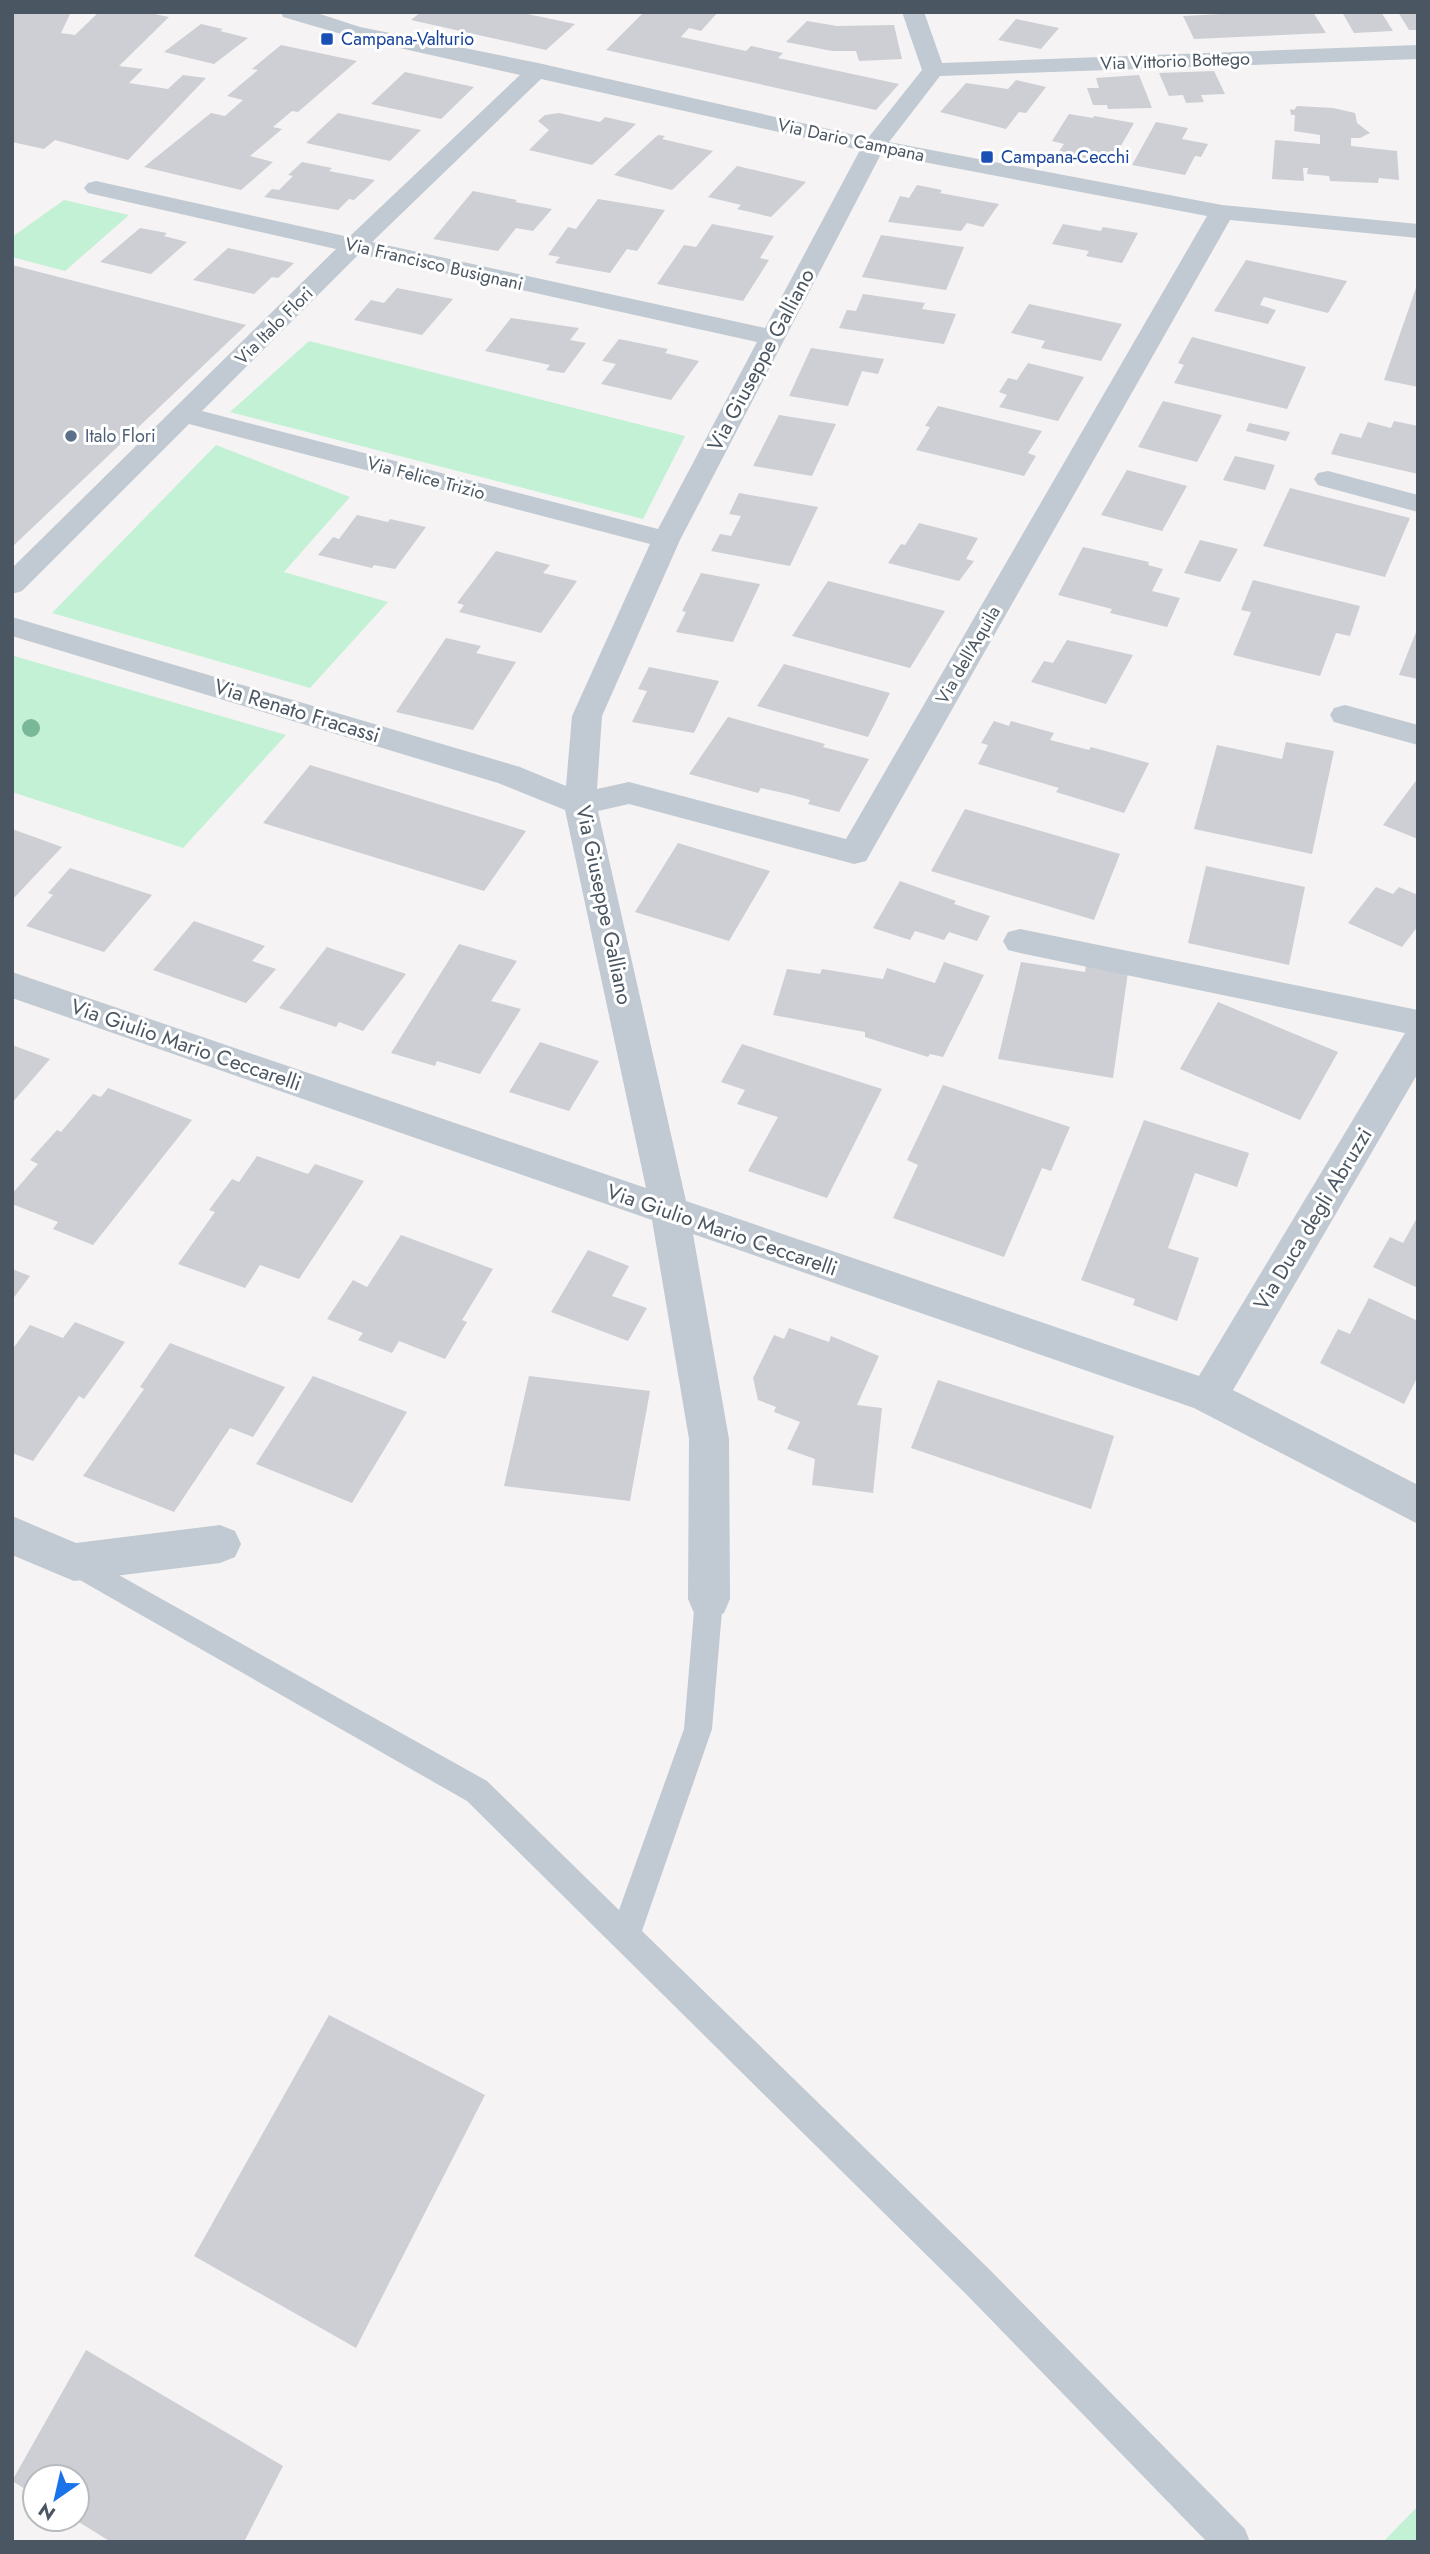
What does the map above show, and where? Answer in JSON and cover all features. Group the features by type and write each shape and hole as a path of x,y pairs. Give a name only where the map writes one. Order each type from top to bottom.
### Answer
{"street":[{"name":"Via Dario Campana","path":"291,12 355,32 874,146 1222,212 1418,231"},
{"path":"913,12 933,71"},
{"name":"Via Vittorio Bottego","path":"933,71 1418,52"},
{"name":"Via Italo Flori","path":"12,585 354,246 537,71"},
{"name":"Via Giuseppe Galliano","path":"709,1599 709,1438 670,1213 580,804 587,716 666,540 874,146 933,71"},
{"name":"Via Francisco Busignani","path":"96,188 773,338"},
{"name":"Via dell'Aquila","path":"580,804 629,793 854,853 1222,212"},
{"name":"Via Felice Trizio","path":"185,415 666,540"},
{"path":"1328,480 1418,504"},
{"name":"Via Renato Fracassi","path":"12,626 509,775 580,804"},
{"path":"1345,715 1418,735"},
{"path":"1020,941 1418,1023"},
{"name":"Via Giulio Mario Ceccarelli","path":"12,985 1208,1396 1418,1506"},
{"name":"Via Duca degli Abruzzi","path":"1208,1396 1418,1042"},
{"path":"12,1535 74,1562 220,1544"}],"lane":[{"path":"74,1562 477,1791 967,2272 1232,2542"},
{"path":"625,1936 698,1729 709,1599"}],"green space":[{"path":"64,200 129,215 65,271 12,257 12,237"},
{"path":"309,341 685,436 643,519 230,412"},
{"path":"216,445 350,497 284,572 388,602 310,688 52,613"},
{"path":"14,656 286,735 183,848 12,792"},
{"path":"1418,2506 1418,2542 1383,2542"}],"building":[{"path":"12,12 71,12 61,33 75,35 99,12 145,12 169,17 119,66 143,69 129,83 168,89 183,75 206,78 128,160 55,140 44,149 12,142"},
{"path":"421,12 518,12 575,24 546,50 411,20"},
{"path":"644,12 718,12 701,31 689,28 681,37 746,51 751,46 783,53 778,58 899,84 876,110 606,50"},
{"path":"1313,12 1326,33 1194,39 1183,16"},
{"path":"1342,12 1381,12 1393,31 1354,33"},
{"path":"1398,12 1418,12 1418,30 1409,30"},
{"path":"1016,19 1059,28 1041,49 998,40"},
{"path":"807,21 837,26 894,25 902,59 859,61 856,51 832,51 786,42"},
{"path":"201,24 248,38 214,64 164,52"},
{"path":"281,45 357,61 298,112 292,111 273,127 282,129 250,156 273,162 241,190 144,167 211,113 225,116 243,100 227,96 258,70 252,69"},
{"path":"1214,71 1225,94 1201,95 1204,102 1186,103 1183,95 1169,96 1159,73"},
{"path":"405,72 474,87 441,119 371,104"},
{"path":"1139,75 1152,108 1108,109 1107,105 1093,105 1087,88 1099,88 1096,78"},
{"path":"1016,80 1046,87 1026,113 1019,112 1006,129 940,112 966,83 1008,89"},
{"path":"1297,106 1333,108 1355,113 1357,123 1370,133 1360,138 1351,138 1351,146 1397,151 1399,180 1379,178 1378,183 1330,181 1329,176 1307,174 1308,168 1303,168 1304,181 1272,179 1275,140 1320,144 1320,135 1294,131 1295,115 1291,115 1290,109 1294,110"},
{"path":"338,113 421,130 390,161 306,143"},
{"path":"559,113 600,122 605,117 636,124 592,165 529,150 549,130 538,121 545,115"},
{"path":"1069,114 1134,123 1111,163 1058,153 1064,144 1052,141"},
{"path":"1156,122 1188,128 1182,139 1208,144 1201,157 1195,156 1185,175 1132,165"},
{"path":"658,135 665,136 662,139 713,151 672,190 614,175"},
{"path":"302,162 332,168 329,171 375,180 354,200 349,199 338,210 264,197 272,189 279,190 293,176 288,175"},
{"path":"737,166 806,182 771,217 737,209 741,205 708,197"},
{"path":"917,185 942,190 940,193 999,204 983,227 967,223 961,231 888,222 900,196 909,198"},
{"path":"473,191 552,209 533,231 516,228 498,251 433,239"},
{"path":"598,199 665,210 637,251 627,249 610,273 555,263 560,257 548,255 568,227 576,229"},
{"path":"712,224 774,236 760,258 769,260 743,301 657,284 684,245 696,247"},
{"path":"1063,224 1101,231 1103,227 1138,233 1122,263 1086,256 1089,251 1052,244"},
{"path":"140,228 167,233 164,236 187,242 151,274 100,262"},
{"path":"881,235 964,247 946,290 862,277"},
{"path":"228,248 294,263 278,278 272,277 254,294 193,280"},
{"path":"1246,260 1347,281 1328,313 1264,297 1260,305 1276,310 1268,324 1214,311"},
{"name":"Italo Flori","path":"12,265 246,325 12,547"},
{"path":"1418,282 1418,387 1384,380"},
{"path":"397,288 453,299 422,335 354,320 371,300 384,303"},
{"path":"863,294 925,303 922,309 956,314 944,344 839,328 847,310 856,311"},
{"path":"1029,304 1122,324 1101,361 1041,348 1045,341 1011,333"},
{"path":"511,318 579,328 570,340 586,343 564,373 546,370 550,365 485,351"},
{"path":"1192,337 1306,367 1287,409 1174,383 1184,365 1178,363"},
{"path":"619,339 668,349 665,353 699,361 671,400 601,384 616,364 602,361"},
{"path":"811,348 884,359 878,374 862,371 848,406 789,396"},
{"path":"1028,363 1084,377 1058,421 999,407 1007,395 999,392 1008,378 1017,380"},
{"path":"1163,401 1222,415 1197,462 1138,447"},
{"path":"938,406 1042,431 1028,453 1036,456 1024,476 916,450 930,427 925,426"},
{"path":"779,415 836,424 812,476 753,466"},
{"path":"1394,421 1418,426 1418,474 1331,454 1340,433 1361,438 1368,422 1391,428"},
{"path":"1249,423 1290,432 1286,441 1246,431"},
{"path":"1235,456 1275,465 1265,490 1223,480"},
{"path":"1127,470 1187,486 1162,531 1101,515"},
{"path":"1290,488 1410,518 1385,577 1263,546"},
{"path":"739,493 818,507 790,566 711,551 720,534 731,536 741,516 729,514"},
{"path":"357,515 426,527 395,569 374,565 372,568 318,555 333,537 339,539"},
{"path":"919,523 978,538 966,559 974,561 959,581 888,563 901,544 905,545"},
{"path":"1200,540 1238,549 1220,582 1184,573"},
{"path":"1083,547 1149,562 1148,565 1163,569 1152,591 1180,598 1167,627 1110,613 1112,609 1058,595"},
{"path":"496,551 550,565 543,573 577,581 541,633 459,612 464,605 457,603"},
{"path":"701,573 760,584 733,642 676,632 686,612 682,611"},
{"path":"1253,580 1360,606 1350,636 1336,633 1320,676 1233,655 1251,612 1241,610"},
{"path":"828,581 945,611 910,668 792,636"},
{"path":"1418,627 1418,679 1399,675"},
{"path":"446,638 481,646 476,653 516,662 473,730 396,712"},
{"path":"1067,640 1133,655 1106,704 1031,682 1044,661 1053,663"},
{"path":"784,664 890,693 868,737 757,706"},
{"path":"649,667 719,681 694,733 632,722 647,691 638,689"},
{"path":"728,717 869,759 839,812 808,804 810,800 788,794 761,788 758,793 689,774"},
{"path":"994,721 1009,726 1011,721 1054,733 1050,740 1089,750 1091,747 1149,763 1124,813 1056,792 1059,788 978,764 988,745 981,743"},
{"path":"1286,742 1334,751 1312,854 1194,829 1217,745 1282,759"},
{"path":"310,765 526,831 484,891 263,823"},
{"path":"1418,778 1418,839 1383,825"},
{"path":"965,809 1120,854 1094,920 931,871"},
{"path":"12,829 62,847 12,900"},
{"path":"678,843 770,871 729,941 635,912"},
{"path":"1206,866 1305,887 1289,965 1188,943"},
{"path":"70,868 152,895 104,952 26,926 53,895 48,893"},
{"path":"900,881 990,916 977,941 949,932 944,940 915,931 910,940 873,928"},
{"path":"1376,887 1393,894 1399,887 1418,895 1418,926 1402,947 1348,923"},
{"path":"194,921 265,946 252,961 276,969 246,1003 153,970"},
{"path":"459,944 517,961 491,1001 521,1009 480,1074 437,1061 435,1066 391,1053"},
{"path":"327,947 406,974 363,1031 339,1022 336,1027 279,1008"},
{"path":"944,962 984,975 943,1057 930,1054 928,1057 865,1037 865,1032 773,1015 787,969 820,974 822,969 883,979 887,968 935,983"},
{"path":"1021,962 1085,972 1086,965 1128,972 1113,1078 998,1059"},
{"path":"1218,1002 1338,1052 1300,1120 1180,1069"},
{"path":"540,1042 599,1061 569,1111 509,1092"},
{"path":"742,1044 882,1089 827,1198 748,1171 778,1117 737,1104 745,1090 721,1082"},
{"path":"12,1045 50,1059 12,1103"},
{"path":"943,1085 1070,1127 1051,1171 1042,1168 1004,1257 893,1218 918,1165 907,1160"},
{"path":"108,1088 192,1120 93,1245 53,1229 58,1222 12,1204 12,1194 38,1164 30,1160 57,1130 61,1132 93,1094 101,1097"},
{"path":"1144,1120 1249,1153 1237,1187 1195,1173 1168,1248 1199,1258 1177,1321 1133,1305 1135,1299 1081,1280"},
{"path":"257,1156 308,1174 315,1164 364,1181 299,1279 260,1265 245,1288 178,1264 215,1212 209,1210 232,1179 239,1182"},
{"path":"1418,1216 1418,1288 1373,1267 1390,1237 1403,1243"},
{"path":"401,1235 493,1269 462,1320 467,1322 445,1359 399,1341 392,1353 358,1340 363,1333 327,1319 353,1280 367,1287"},
{"path":"588,1250 629,1266 612,1296 647,1308 628,1341 551,1312"},
{"path":"12,1269 30,1276 12,1300"},
{"path":"1369,1298 1418,1321 1418,1376 1404,1404 1320,1363 1338,1329 1350,1334"},
{"path":"75,1322 125,1342 84,1399 79,1396 33,1461 12,1453 12,1350 30,1325 63,1338"},
{"path":"789,1328 829,1342 831,1336 879,1356 857,1405 882,1408 873,1493 812,1485 815,1459 787,1449 800,1422 774,1412 776,1407 758,1400 753,1378 774,1335 784,1339"},
{"path":"170,1343 285,1387 253,1437 230,1428 174,1512 83,1476 144,1389 140,1387"},
{"path":"313,1376 407,1412 352,1503 256,1464"},
{"path":"529,1376 650,1391 630,1501 504,1486"},
{"path":"938,1380 1114,1436 1091,1509 911,1448"},
{"path":"329,2015 485,2095 356,2348 194,2256"},
{"path":"86,2350 283,2466 244,2542 111,2542 91,2530 91,2463 22,2463"},
{"path":"21,2465 21,2486 12,2481"}],"place":[{"name":"Campana-Valturio","path":"327,39"},
{"name":"Campana-Cecchi","path":"987,157"},
{"name":"Italo Flori","path":"71,436"}]}
